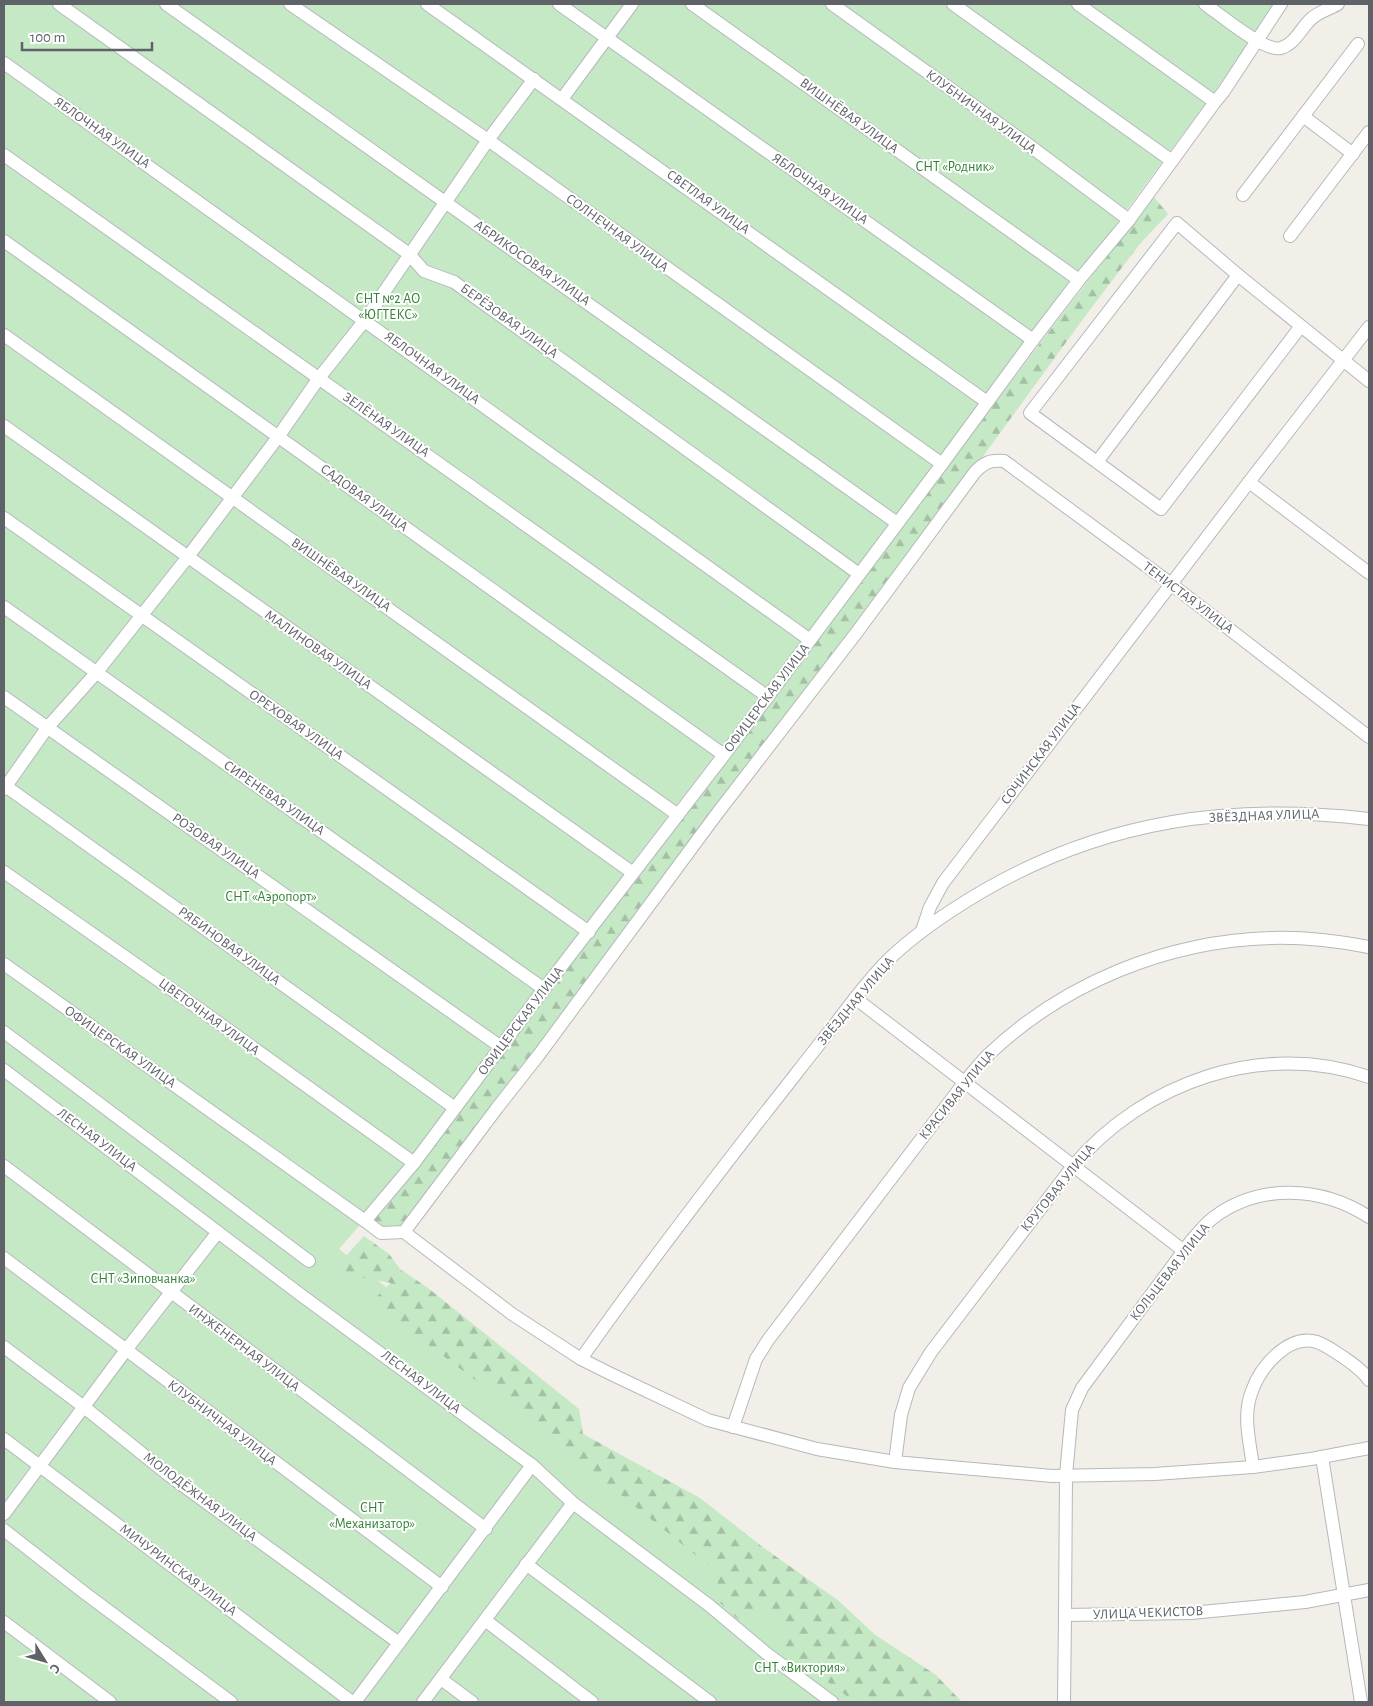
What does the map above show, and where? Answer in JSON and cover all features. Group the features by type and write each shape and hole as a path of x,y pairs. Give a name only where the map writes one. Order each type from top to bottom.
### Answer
{"street":[{"name":"БЕРЁЗОВАЯ УЛИЦА","path":"59,4 409,254 424,271 454,282 859,574"},
{"name":"АБРИКОСОВАЯ УЛИЦА","path":"166,4 897,523"},
{"name":"СОЛНЕЧНАЯ УЛИЦА","path":"290,4 488,140 942,464"},
{"name":"СВЕТЛАЯ УЛИЦА","path":"427,4 987,402"},
{"name":"ЯБЛОЧНАЯ УЛИЦА","path":"559,4 1033,340"},
{"path":"562,99 632,4"},
{"name":"ВИШНЁВАЯ УЛИЦА","path":"692,4 1079,280"},
{"name":"КЛУБНИЧНАЯ УЛИЦА","path":"832,4 1030,146 1129,220"},
{"path":"953,4 1172,161"},
{"path":"1078,4 1215,102"},
{"path":"1205,4 1258,42 1272,48 1281,48 1296,38 1311,19 1327,8 1338,4"},
{"name":"ОФИЦЕРСКАЯ УЛИЦА","path":"4,964 365,1221 414,1163 544,989 768,697 1033,340 1079,280 1129,220 1224,92 1281,4"},
{"path":"1243,195 1358,44"},
{"name":"ЯБЛОЧНАЯ УЛИЦА","path":"4,62 810,640"},
{"path":"4,786 47,728 97,672 232,498 365,320 488,140 534,79"},
{"path":"1303,116 1353,154"},
{"path":"1290,236 1369,132"},
{"name":"ЗЕЛЁНАЯ УЛИЦА","path":"4,155 768,697"},
{"path":"1301,326 1161,509 1030,413 1176,223 1369,381"},
{"name":"САДОВАЯ УЛИЦА","path":"4,241 724,755"},
{"path":"1097,462 1238,275"},
{"name":"СОЧИНСКАЯ УЛИЦА","path":"922,931 930,907 943,883 1369,327"},
{"name":"ВИШНЁВАЯ УЛИЦА","path":"4,335 678,814"},
{"name":"МАЛИНОВАЯ УЛИЦА","path":"4,426 187,558 633,873"},
{"name":"ТЕНИСТАЯ УЛИЦА","path":"404,1232 538,1056 716,815 857,632 975,472 985,463 992,460 1004,461 1171,584 1369,736"},
{"path":"1249,482 1369,573"},
{"name":"ОРЕХОВАЯ УЛИЦА","path":"4,518 589,932"},
{"name":"СИРЕНЕВАЯ УЛИЦА","path":"4,607 544,989"},
{"name":"РОЗОВАЯ УЛИЦА","path":"4,697 501,1047"},
{"name":"РЯБИНОВАЯ УЛИЦА","path":"4,786 455,1108"},
{"name":"ЗВЁЗДНАЯ УЛИЦА","path":"581,1358 612,1314 745,1139 855,998 887,961 922,931 965,902 1003,880 1100,838 1161,823 1232,814 1274,812 1328,814 1369,819"},
{"name":"ЦВЕТОЧНАЯ УЛИЦА","path":"4,872 414,1163"},
{"name":"КРАСИВАЯ УЛИЦА","path":"734,1427 756,1359 768,1340 964,1082 987,1055 1030,1019 1064,997 1111,974 1178,951 1223,942 1270,938 1333,940 1369,947"},
{"path":"855,998 1184,1251"},
{"path":"4,1032 309,1261"},
{"name":"КРУГОВАЯ УЛИЦА","path":"895,1462 901,1415 909,1388 931,1352 1073,1166 1116,1123 1138,1108 1187,1082 1239,1068 1280,1064 1334,1067 1369,1077"},
{"name":"ЛЕСНАЯ УЛИЦА","path":"4,1070 301,1295 532,1465 573,1503 710,1606 766,1653 832,1702"},
{"name":"ИНЖЕНЕРНАЯ УЛИЦА","path":"4,1166 486,1529"},
{"name":"КОЛЬЦЕВАЯ УЛИЦА","path":"1066,1475 1072,1410 1082,1388 1184,1251 1211,1219 1231,1206 1249,1198 1292,1192 1323,1197 1349,1205 1369,1217"},
{"path":"365,1221 381,1233 404,1232 512,1314 610,1374 708,1420 816,1449 895,1462 1052,1476 1155,1474 1254,1467 1369,1448"},
{"path":"4,1514 126,1350 218,1232"},
{"name":"КЛУБНИЧНАЯ УЛИЦА","path":"4,1258 442,1587"},
{"path":"1254,1467 1246,1422 1251,1392 1259,1376 1271,1360 1282,1350 1294,1343 1316,1341 1362,1371 1369,1380"},
{"name":"МОЛОДЁЖНАЯ УЛИЦА","path":"4,1347 84,1407 170,1476 399,1643"},
{"name":"МИЧУРИНСКАЯ УЛИЦА","path":"4,1439 354,1702"},
{"path":"1322,1457 1361,1702"},
{"path":"354,1702 486,1529 532,1465"},
{"path":"1064,1702 1066,1475"},
{"path":"424,1702 573,1503"},
{"path":"4,1530 231,1702"},
{"path":"526,1564 710,1702"},
{"name":"УЛИЦА ЧЕКИСТОВ","path":"1065,1615 1191,1613 1305,1602 1369,1590"},
{"path":"485,1620 592,1702"},
{"path":"4,1622 110,1702"},
{"path":"441,1679 472,1702"}],"green space":[{"path":"4,4 1279,4 1009,369 984,406 635,859 414,1163 339,1249 896,1702 4,1702"},
{"path":"1154,197 1168,214 1139,245 1083,319 976,466 827,660 397,1236 371,1223 496,1062 1070,304"},
{"path":"364,1236 389,1254 400,1269 428,1288 579,1409 583,1434 700,1498 764,1548 839,1601 874,1634 936,1675 962,1702 855,1702 787,1652 775,1619 761,1607 745,1626 717,1600 718,1573 506,1403 371,1302 391,1283 363,1278 335,1268"}],"park label":[{"name":"СНТ «Родник»","path":"955,167"},
{"name":"СНТ №2 АО «ЮГТЕКС»","path":"388,308"},
{"name":"СНТ «Аэропорт»","path":"271,897"},
{"name":"СНТ «Зиповчанка»","path":"143,1279"},
{"name":"СНТ «Механизатор»","path":"372,1516"},
{"name":"СНТ «Виктория»","path":"800,1668"}]}
